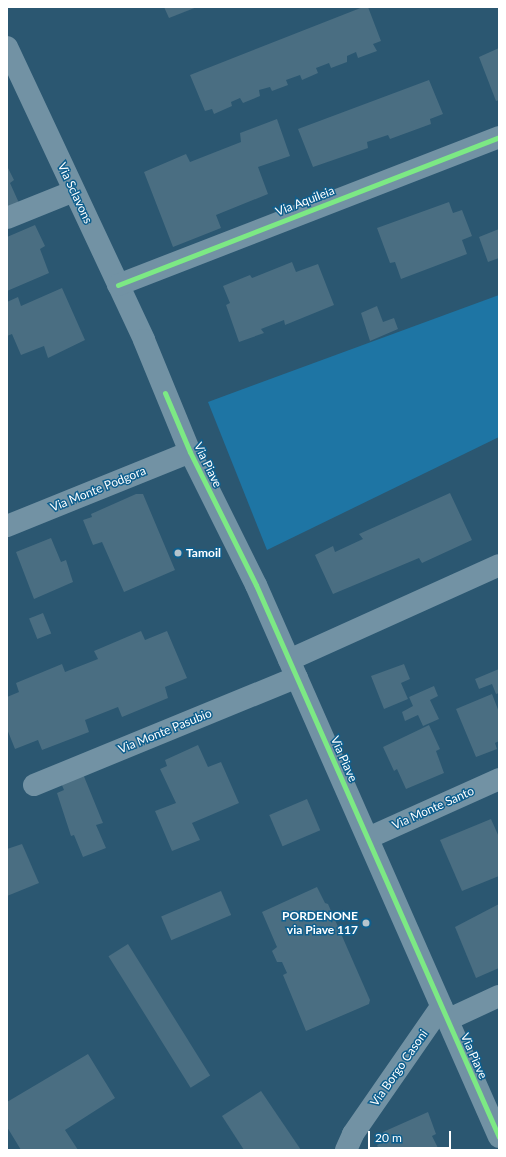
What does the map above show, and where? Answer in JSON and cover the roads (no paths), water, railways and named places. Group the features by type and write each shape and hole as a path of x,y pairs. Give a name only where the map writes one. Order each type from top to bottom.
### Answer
{"street":[{"name":"Via Sclavons","path":"7,47 144,340"},
{"name":"Via Aquileia","path":"118,285 499,137"},
{"path":"7,218 74,191"},
{"name":"Via Piave","path":"144,340 190,452 256,585 499,1137"},
{"name":"Via Monte Podgora","path":"7,526 190,452"},
{"name":"Via Monte Pasubio","path":"34,785 293,669 499,565"},
{"name":"Via Monte Santo","path":"368,838 499,779"},
{"path":"444,1013 499,996"},
{"name":"Via Borgo Casoni","path":"346,1150 353,1134 444,1013"}],"place":[{"name":"Tamoil","path":"178,553"},
{"name":"PORDENONE via Piave 117","path":"366,923"}]}
